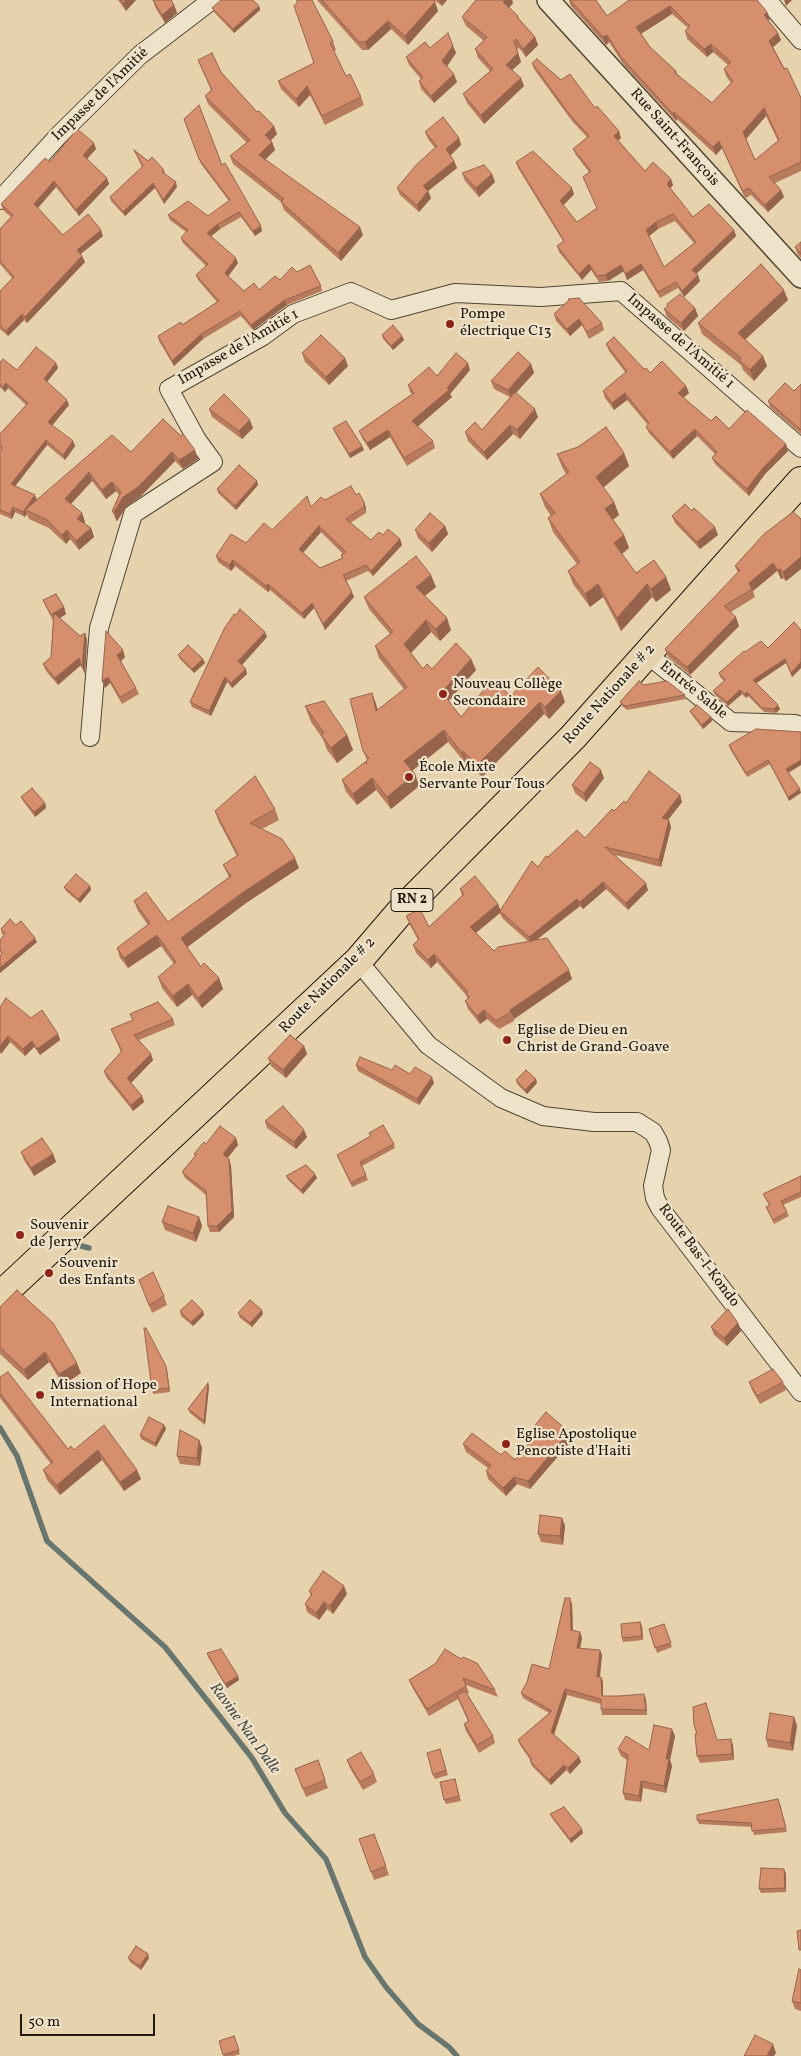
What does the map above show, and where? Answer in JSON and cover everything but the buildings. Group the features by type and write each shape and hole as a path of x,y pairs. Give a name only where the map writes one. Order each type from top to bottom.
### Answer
{"main road":[{"name":"Route Nationale # 2","path":"0,1296 358,961 400,912 573,737 801,481"}],"street":[{"name":"Impasse de l'Amitié","path":"0,200 60,134 140,54 212,0"},
{"path":"767,0 801,40"},
{"name":"Rue Saint-François","path":"556,2 801,277"},
{"name":"Impasse de l'Amitié 1","path":"90,738 99,628 133,514 213,462 169,389 263,336 293,314 351,292 391,310 455,293 541,298 621,291 801,448"},
{"name":"Entrée Sable","path":"647,654 731,722 795,724 801,726"},
{"name":"Route Bas-I-Kondo","path":"358,961 428,1045 501,1098 543,1116 594,1122 637,1122 653,1132 661,1150 653,1186 655,1198 660,1208 801,1392"}],"waterway":[{"path":"70,1247 74,1244 89,1248"},
{"name":"Ravine Nan Dalle","path":"0,1428 17,1456 47,1541 165,1647 252,1758 285,1813 326,1859 365,1957 386,1987 418,2024 449,2047 457,2056"}],"place":[{"name":"Pompe électrique C13","path":"450,324"},
{"name":"Nouveau Collège Secondaire","path":"443,694"},
{"name":"École Mixte Servante Pour Tous","path":"409,777"},
{"name":"Eglise de Dieu en Christ de Grand-Goave","path":"507,1040"},
{"name":"Souvenir de Jerry","path":"20,1235"},
{"name":"Souvenir des Enfants","path":"49,1273"},
{"name":"Mission of Hope International","path":"40,1395"},
{"name":"Eglise Apostolique Pencotiste d'Haiti","path":"506,1444"}]}
